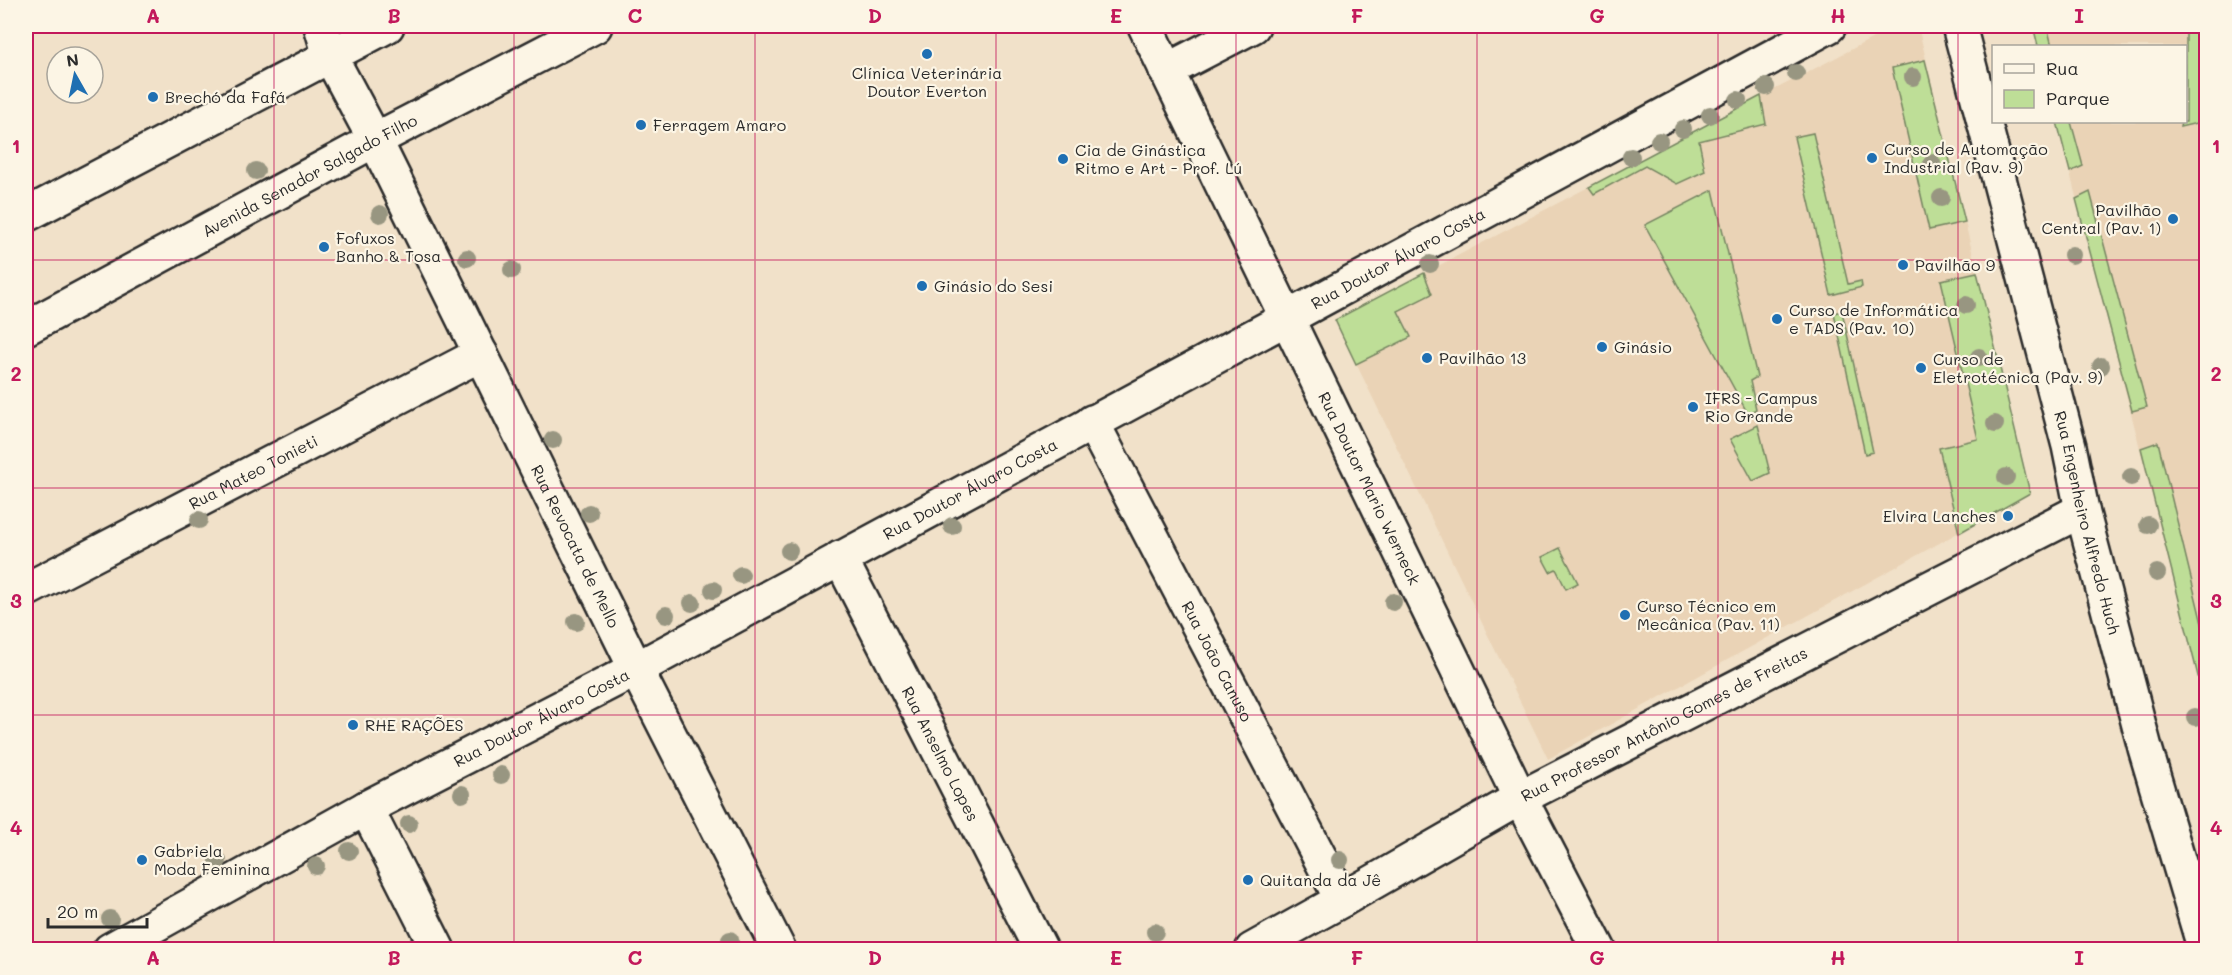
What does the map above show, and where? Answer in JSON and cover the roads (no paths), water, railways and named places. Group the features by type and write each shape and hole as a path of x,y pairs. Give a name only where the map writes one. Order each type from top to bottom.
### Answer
{"street":[{"name":"Rua Revocata de Mello","path":"321,26 330,56 375,140 636,669 779,950"},
{"path":"26,215 387,26"},
{"name":"Avenida Senador Salgado Filho","path":"26,328 375,140 595,26"},
{"name":"Rua Doutor Mario Werneck","path":"1145,26 1520,798 1599,950"},
{"path":"1166,71 1253,26"},
{"name":"Rua Doutor Álvaro Costa","path":"110,950 366,808 636,669 1829,26"},
{"name":"Rua Engenheiro Alfredo Huch","path":"1959,26 2145,748 2205,950"},
{"name":"Rua Mateo Tonieti","path":"26,590 482,354"},
{"name":"Rua João Canuso","path":"1092,422 1342,900"},
{"name":"Rua Professor Antônio Gomes de Freitas","path":"1252,950 1520,798 2082,510"},
{"name":"Rua Anselmo Lopes","path":"840,558 1041,950"},
{"path":"366,808 438,950"}],"place":[{"name":"Clínica Veterinária Doutor Everton","path":"927,54"},
{"name":"Brechó da Fafá","path":"153,97"},
{"name":"Ferragem Amaro","path":"641,125"},
{"name":"Curso de Automação Industrial (Pav. 9)","path":"1872,158"},
{"name":"Cia de Ginástica Ritmo e Art - Prof. Lú","path":"1063,159"},
{"name":"Pavilhão Central (Pav. 1)","path":"2173,219"},
{"name":"Fofuxos Banho & Tosa","path":"324,247"},
{"name":"Pavilhão 9","path":"1903,265"},
{"name":"Ginásio do Sesi","path":"922,286"},
{"name":"Curso de Informática e TADS (Pav. 10)","path":"1777,319"},
{"name":"Ginásio","path":"1602,347"},
{"name":"Pavilhão 13","path":"1427,358"},
{"name":"Curso de Eletrotécnica (Pav. 9)","path":"1921,368"},
{"name":"IFRS - Campus Rio Grande","path":"1693,407"},
{"name":"Elvira Lanches","path":"2008,516"},
{"name":"Curso Técnico em Mecânica (Pav. 11)","path":"1625,615"},
{"name":"RHE RAÇÕES","path":"353,725"},
{"name":"Gabriela Moda Feminina","path":"142,860"},
{"name":"Quitanda da Jê","path":"1248,880"}]}
